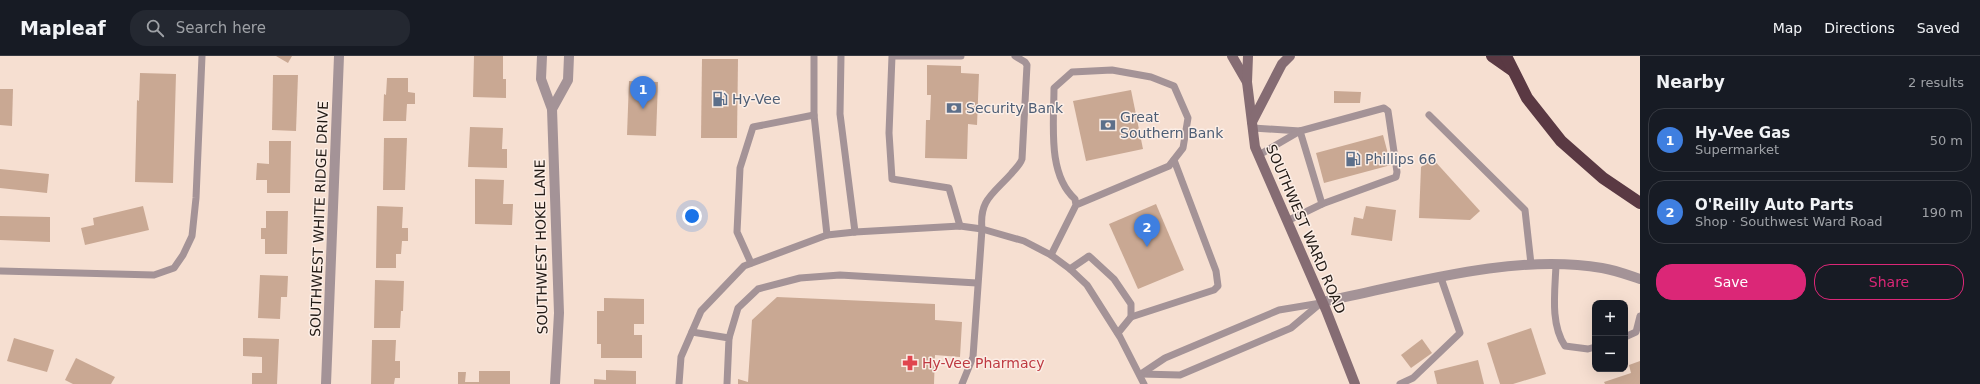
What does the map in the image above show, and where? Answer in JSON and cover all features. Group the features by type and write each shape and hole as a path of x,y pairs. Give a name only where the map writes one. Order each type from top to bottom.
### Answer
{"highway":[{"path":"1492,56 1514,71"},
{"path":"1506,56 1526,98 1561,141 1603,178 1640,204"}],"main road":[{"path":"1232,56 1247,82"},
{"name":"SOUTHWEST WARD ROAD","path":"1248,56 1247,82 1255,147 1322,302 1355,384"},
{"path":"1252,125 1282,64 1290,56"}],"street":[{"name":"SOUTHWEST WHITE RIDGE DRIVE","path":"326,384 339,56"},
{"name":"SOUTHWEST HOKE LANE","path":"542,56 542,80 552,109 559,313 555,384"},
{"path":"552,109 568,80 569,56"},
{"path":"1322,302 1495,266 1532,264 1602,268 1640,279"}],"lane":[{"path":"0,271 154,275 174,268 183,255 192,236 196,198 202,56"},
{"path":"814,56 814,115 827,235"},
{"path":"841,56 840,114 855,232"},
{"path":"960,226 949,188 892,179 889,134 892,56 961,56"},
{"path":"962,384 972,357 982,229 981,215 983,205 1017,167 1022,159 1026,65 1025,62 1015,56"},
{"path":"1051,255 1076,205 1075,199 1068,192 1056,168 1054,88 1072,72 1112,70 1151,77 1174,86 1188,118 1183,148 1174,160 1169,166 1076,205"},
{"path":"1258,155 1300,131 1384,108 1388,111 1397,172 1396,177 1322,204 1287,221"},
{"path":"751,263 737,232 740,168 753,127 814,115"},
{"path":"1429,115 1525,210 1532,264"},
{"path":"1252,125 1300,131"},
{"path":"1300,131 1322,204"},
{"path":"1131,316 1214,290 1218,286 1216,271 1174,160"},
{"path":"678,384 681,356 701,312 744,266 827,235 960,226 982,229 1024,241 1051,255 1070,269 1087,285 1118,334 1141,374 1144,384"},
{"path":"1070,269 1089,256 1114,279 1131,304 1131,316 1118,334"},
{"path":"1556,265 1555,311 1558,336 1565,346 1588,349 1592,347"},
{"path":"726,384 728,338 738,308 758,290 800,278 840,275 977,283"},
{"path":"1400,384 1413,378 1460,333 1441,278"},
{"path":"1141,374 1165,358 1279,310 1322,302"},
{"path":"1141,374 1180,375 1291,328 1322,302"},
{"path":"1627,336 1636,332 1640,316"},
{"path":"692,332 728,338"}],"building":[{"path":"276,56 292,56 288,63"},
{"path":"474,56 503,56 503,79 506,79 506,98 473,97"},
{"name":"Hy-Vee","path":"702,59 738,59 737,138 701,138"},
{"name":"Security Bank","path":"927,65 961,66 961,73 979,74 977,125 968,124 967,159 925,158 926,120 930,120 931,95 927,95"},
{"path":"140,73 176,74 173,183 135,182 137,100 139,101"},
{"path":"273,75 298,75 296,131 272,130"},
{"path":"387,78 408,78 408,92 415,93 415,104 407,104 406,121 383,121 384,94 386,95"},
{"path":"629,81 658,82 656,136 627,135"},
{"path":"0,89 13,89 12,126 0,125"},
{"name":"Great Southern Bank","path":"1131,90 1143,149 1086,161 1073,101"},
{"path":"1334,91 1361,92 1360,103 1334,103"},
{"path":"470,127 503,128 502,149 507,149 507,168 468,167"},
{"name":"Phillips 66","path":"1383,135 1391,165 1324,183 1316,153"},
{"path":"384,138 407,138 405,190 383,190"},
{"path":"269,141 291,141 290,193 267,193 267,180 256,180 257,163 269,164"},
{"path":"1432,158 1480,211 1470,220 1419,218 1421,167"},
{"path":"0,169 49,174 47,193 0,188"},
{"path":"475,179 504,180 503,204 513,204 512,225 475,224"},
{"path":"1156,204 1184,270 1138,289 1109,224"},
{"path":"143,206 149,230 85,245 81,228 94,225 93,218"},
{"path":"377,206 403,207 402,228 408,228 408,241 402,241 401,254 396,254 396,268 376,268"},
{"path":"1366,206 1396,210 1392,241 1351,235 1354,217 1363,219"},
{"path":"266,211 288,211 287,254 265,254 265,239 261,239 261,228 266,228"},
{"path":"0,216 50,217 50,242 0,240"},
{"path":"260,275 288,276 287,297 281,297 280,319 258,318"},
{"path":"375,280 404,281 403,311 401,311 400,328 374,328"},
{"path":"777,297 935,304 935,320 962,322 960,357 935,355 934,384 738,384 738,379 748,382 752,320"},
{"path":"604,298 644,299 644,324 634,324 634,335 642,335 642,358 601,358 601,344 597,344 597,311 604,311"},
{"path":"1531,328 1546,374 1513,384 1500,384 1487,343"},
{"path":"14,338 54,350 47,372 7,361"},
{"path":"243,338 279,339 277,384 252,384 252,373 262,373 262,357 243,356"},
{"path":"1422,339 1432,353 1411,368 1401,355"},
{"path":"372,340 396,340 395,361 400,361 400,378 395,378 394,384 371,384"},
{"path":"76,358 115,377 111,384 73,384 65,380"},
{"path":"1478,360 1484,384 1437,384 1434,371"},
{"path":"1640,361 1640,384 1605,384 1604,382 1631,373 1629,365"},
{"path":"606,370 636,371 636,384 594,384 594,379 606,380"},
{"path":"479,371 510,371 510,384 458,384 458,372 466,372 465,382 479,382"}],"place":[{"name":"Hy-Vee","path":"720,99"},
{"name":"Security Bank","path":"954,108"},
{"name":"Hy-Vee Gas","path":"643,109"},
{"name":"Great Southern Bank","path":"1108,125"},
{"name":"Phillips 66","path":"1353,159"},
{"name":"O'Reilly Auto Parts","path":"1147,247"},
{"name":"Hy-Vee Pharmacy","path":"910,363"}]}
